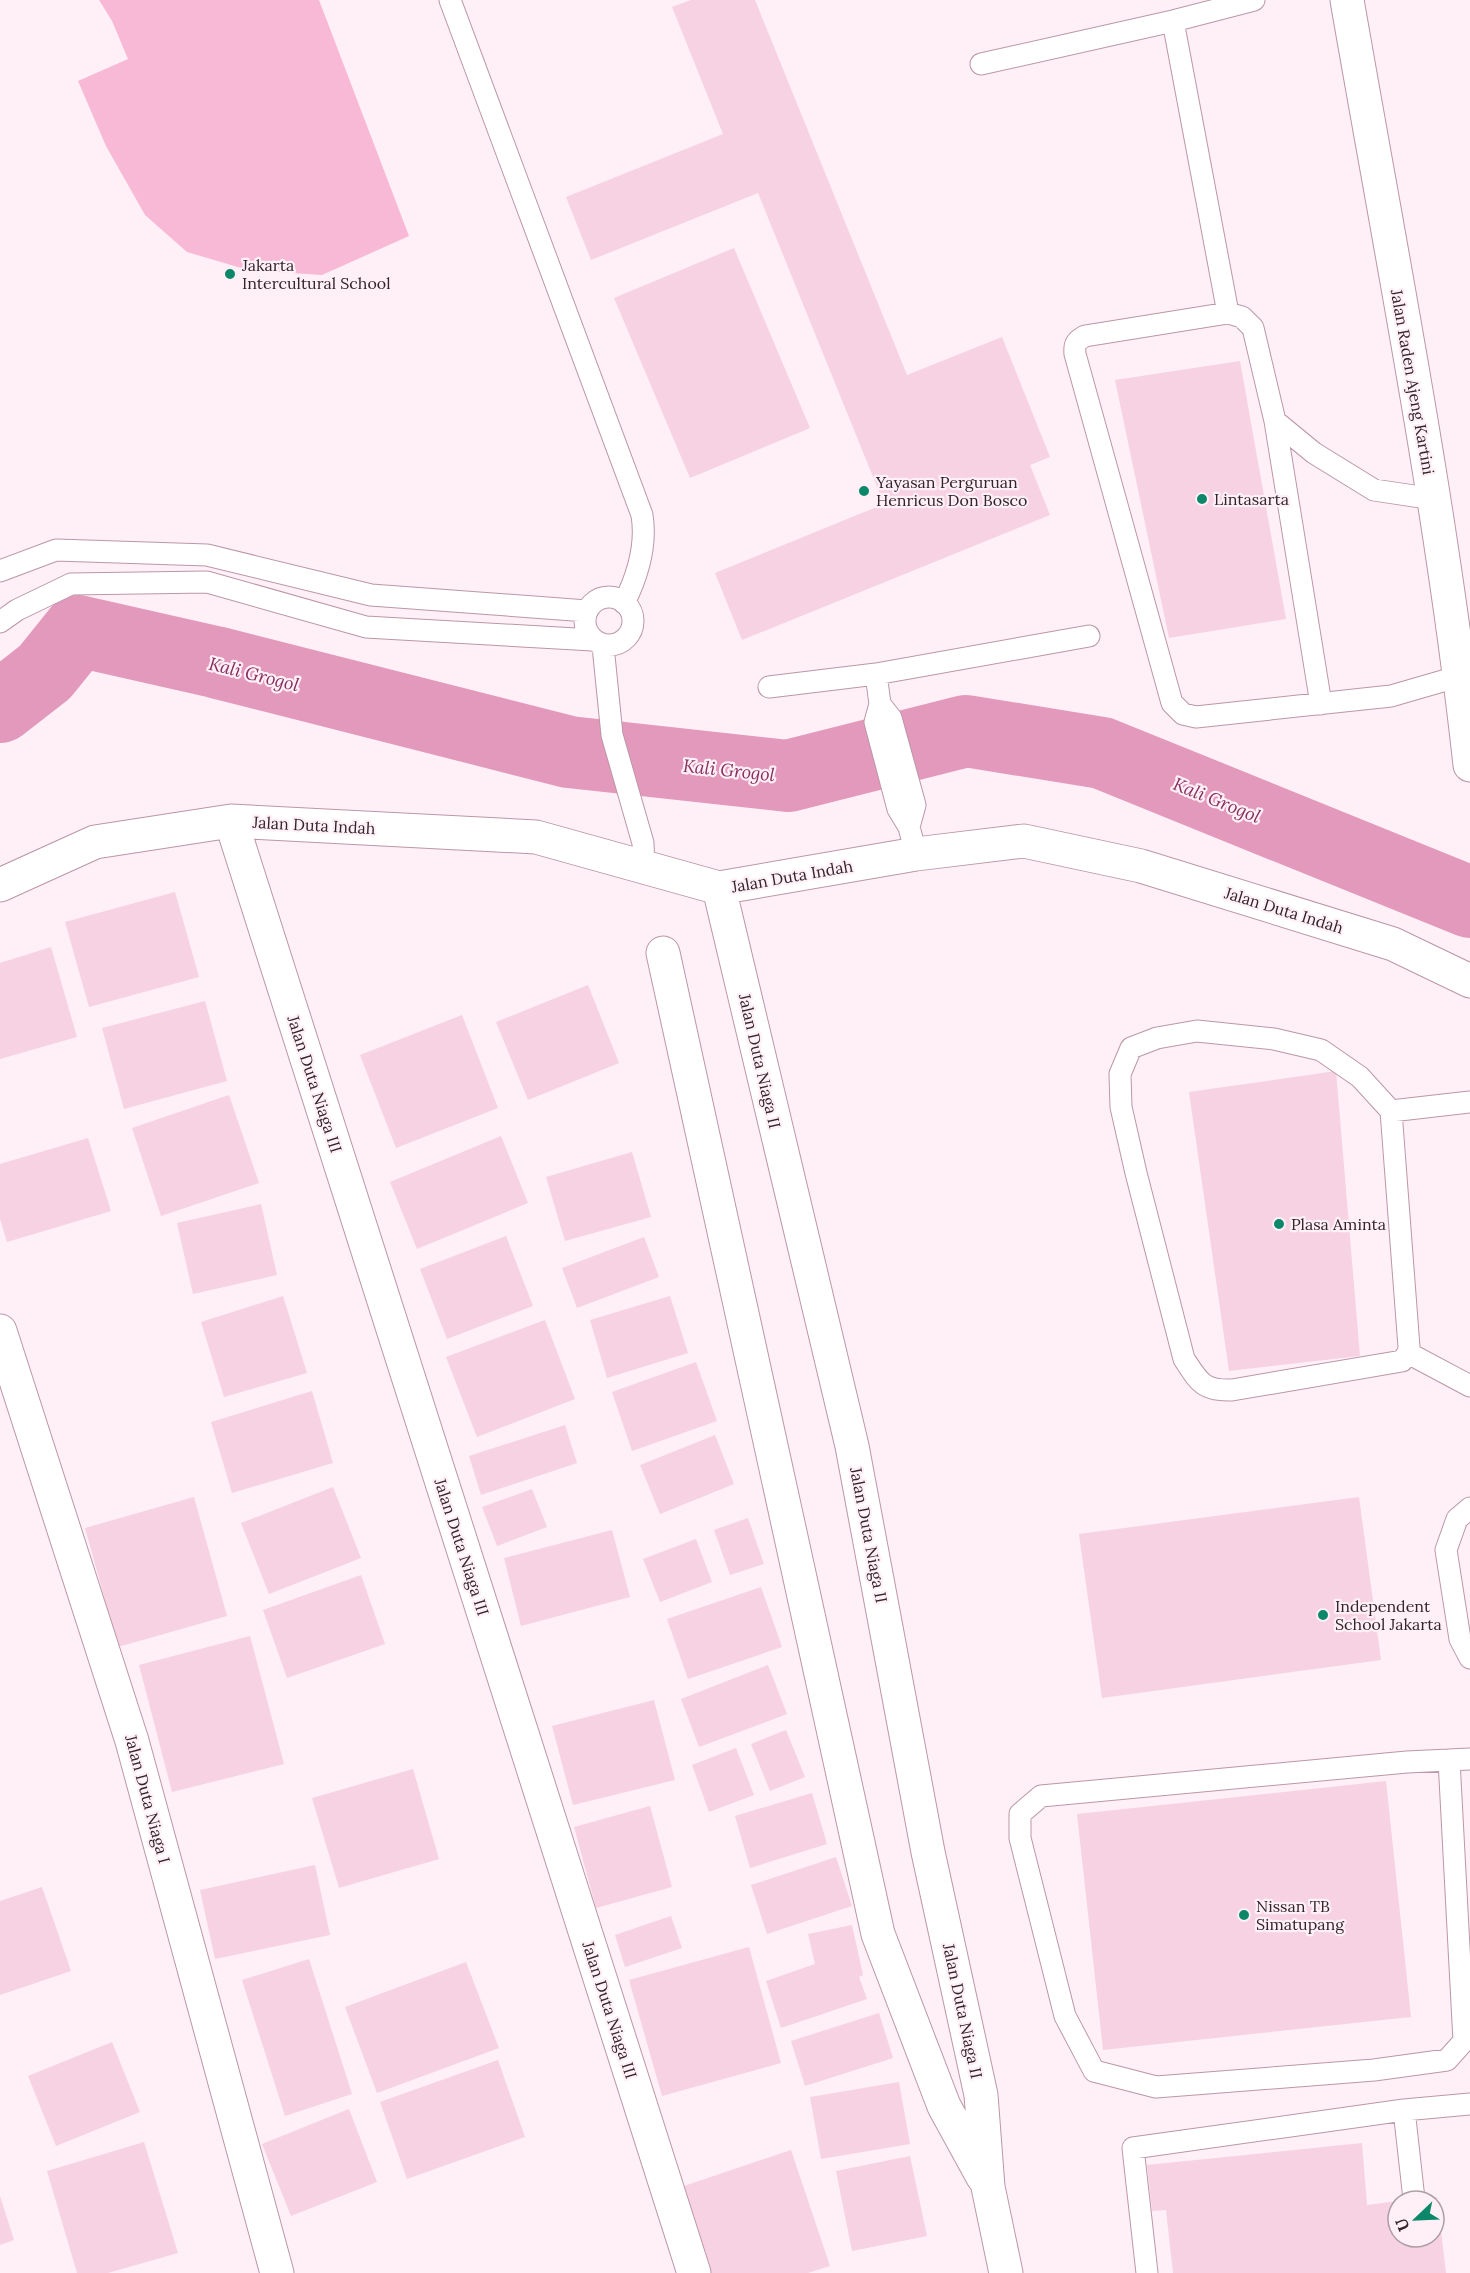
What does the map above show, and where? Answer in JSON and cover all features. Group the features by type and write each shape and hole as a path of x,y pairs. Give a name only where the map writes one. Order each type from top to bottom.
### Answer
{"main road":[{"name":"Jalan Raden Ajeng Kartini","path":"1347,0 1434,499 1460,676 1470,765"},
{"name":"Jalan Duta Indah","path":"0,885 95,842 231,821 536,837 644,856 719,888 913,840 1024,841 1141,866 1393,944 1470,981"},
{"name":"Jalan Duta Niaga III","path":"231,821 694,2273"},
{"name":"Jalan Duta Niaga II","path":"719,888 852,1446 928,1852 981,2095 988,2187 1006,2273"},
{"name":"Jalan Duta Niaga II","path":"663,953 878,1934 944,2106 988,2187"},
{"name":"Jalan Duta Niaga I","path":"0,1331 132,1741 277,2273"}],"lane":[{"path":"450,0 642,515 644,546 635,579 624,603"},
{"path":"981,64 1173,21 1254,0"},
{"path":"1173,21 1228,313"},
{"path":"1321,704 1275,421 1253,328 1242,317 1228,313 1085,336 1078,340 1074,345 1075,354 1172,703 1183,714 1196,717 1321,704 1391,696 1460,676"},
{"path":"1275,421 1314,453 1374,490 1434,499"},
{"path":"0,571 56,550 207,555 372,595 587,611"},
{"path":"0,622 17,610 71,584 207,582 366,627 598,643 614,646 624,641 631,633 633,622 632,611 615,597 604,597 594,602 587,611 585,621 587,632 598,643 612,735 644,856"},
{"path":"769,687 876,674 1089,636"},
{"path":"876,674 882,715 913,840"},
{"path":"1197,1031 1274,1039 1321,1050 1360,1077 1391,1111 1408,1353 1398,1363 1232,1390 1214,1390 1198,1381 1184,1359 1138,1184 1121,1107 1120,1074 1131,1048 1156,1038 1197,1031"},
{"path":"1391,1111 1470,1102"},
{"path":"1408,1353 1470,1386"},
{"path":"1470,1508 1457,1519 1446,1550 1460,1639 1470,1658"},
{"path":"1460,1760 1466,2018 1464,2041 1447,2060 1374,2070 1156,2087 1094,2071 1065,2016 1020,1838 1020,1814 1041,1796 1407,1762 1460,1760"},
{"path":"1147,2273 1133,2148 1404,2110 1470,2104"},
{"path":"1404,2110 1413,2189"}],"shaded area":[{"path":"99,0 319,0 409,236 322,275 248,270 187,252 145,215 106,146 78,81 128,59 112,21"}],"building":[{"name":"Yayasan Perguruan Henricus Don Bosco","path":"691,0 755,0 907,375 1002,337 1050,457 1030,465 1050,515 742,640 715,573 884,504 758,193 591,260 566,197 723,134 672,7"},
{"path":"734,248 810,428 690,478 614,298"},
{"name":"Lintasarta","path":"1240,361 1286,619 1169,638 1115,380"},
{"path":"175,892 199,977 89,1007 65,922"},
{"path":"51,947 77,1037 0,1059 0,963"},
{"path":"588,985 619,1063 528,1100 496,1022"},
{"path":"205,1001 227,1081 124,1109 102,1028"},
{"path":"462,1015 498,1108 396,1148 360,1055"},
{"name":"Plasa Aminta","path":"1336,1071 1360,1356 1229,1371 1189,1092"},
{"path":"229,1095 259,1183 161,1216 132,1128"},
{"path":"501,1136 528,1203 417,1249 390,1182"},
{"path":"88,1138 111,1211 7,1242 0,1219 0,1164"},
{"path":"632,1152 651,1217 565,1241 546,1177"},
{"path":"261,1204 277,1275 193,1294 177,1223"},
{"path":"506,1236 533,1306 447,1339 420,1269"},
{"path":"644,1237 659,1277 577,1308 562,1268"},
{"path":"283,1296 307,1373 224,1397 201,1322"},
{"path":"670,1296 688,1353 607,1378 590,1320"},
{"path":"545,1320 575,1399 477,1437 446,1357"},
{"path":"696,1362 717,1421 632,1451 612,1392"},
{"path":"312,1391 333,1463 232,1493 211,1422"},
{"path":"565,1425 577,1463 481,1495 469,1456"},
{"path":"715,1435 734,1484 660,1514 640,1465"},
{"path":"333,1487 361,1558 269,1594 241,1523"},
{"path":"532,1489 547,1527 497,1546 482,1507"},
{"path":"194,1497 227,1616 118,1647 85,1528"},
{"path":"1359,1497 1381,1660 1102,1698 1079,1534"},
{"path":"748,1518 764,1564 730,1575 714,1530"},
{"path":"612,1530 630,1597 521,1626 504,1558"},
{"path":"696,1539 712,1582 660,1602 643,1559"},
{"path":"361,1575 385,1644 287,1678 263,1610"},
{"path":"761,1587 782,1647 688,1679 667,1619"},
{"path":"250,1636 284,1764 172,1792 139,1665"},
{"path":"768,1665 787,1714 699,1747 681,1699"},
{"path":"654,1700 675,1780 573,1805 552,1726"},
{"path":"786,1730 805,1777 770,1791 751,1744"},
{"path":"736,1748 754,1795 709,1812 692,1765"},
{"path":"413,1769 439,1859 339,1888 312,1798"},
{"name":"Nissan TB Simatupang","path":"1386,1781 1411,2017 1103,2050 1077,1814"},
{"path":"812,1793 827,1844 750,1868 735,1816"},
{"path":"650,1806 672,1887 596,1908 574,1827"},
{"path":"836,1857 852,1906 767,1934 751,1885"},
{"path":"315,1865 330,1935 215,1959 200,1890"},
{"path":"42,1887 71,1971 0,1995 0,1901"},
{"path":"671,1916 682,1948 625,1967 615,1935"},
{"path":"852,1925 863,1975 859,1977 867,1999 781,2028 766,1981 815,1964 808,1934"},
{"path":"749,1947 781,2063 662,2096 629,1980"},
{"path":"309,1959 352,2094 285,2116 242,1980"},
{"path":"466,1962 499,2048 377,2093 345,2007"},
{"path":"879,2013 893,2058 805,2086 791,2041"},
{"path":"112,2042 140,2112 56,2146 28,2076"},
{"path":"498,2060 525,2137 407,2179 380,2102"},
{"path":"899,2082 910,2144 821,2159 810,2097"},
{"path":"349,2109 377,2182 291,2216 262,2144"},
{"path":"144,2142 178,2253 108,2273 77,2273 47,2171"},
{"path":"1362,2143 1367,2205 1386,2203 1386,2249 1443,2249 1446,2273 1173,2273 1166,2210 1152,2211 1147,2165"},
{"path":"791,2150 830,2266 808,2273 710,2273 681,2187"},
{"path":"910,2156 927,2236 852,2251 836,2171"},
{"path":"0,2196 14,2240 0,2245"}],"waterway":[{"name":"Kali Grogol","path":"0,707 45,672 78,631 215,662 569,752 788,776 966,731 1102,753 1470,902"}],"place":[{"name":"Jakarta Intercultural School","path":"230,274"},
{"name":"Yayasan Perguruan Henricus Don Bosco","path":"864,491"},
{"name":"Lintasarta","path":"1202,499"},
{"name":"Plasa Aminta","path":"1279,1224"},
{"name":"Independent School Jakarta","path":"1323,1615"},
{"name":"Nissan TB Simatupang","path":"1244,1915"}]}
